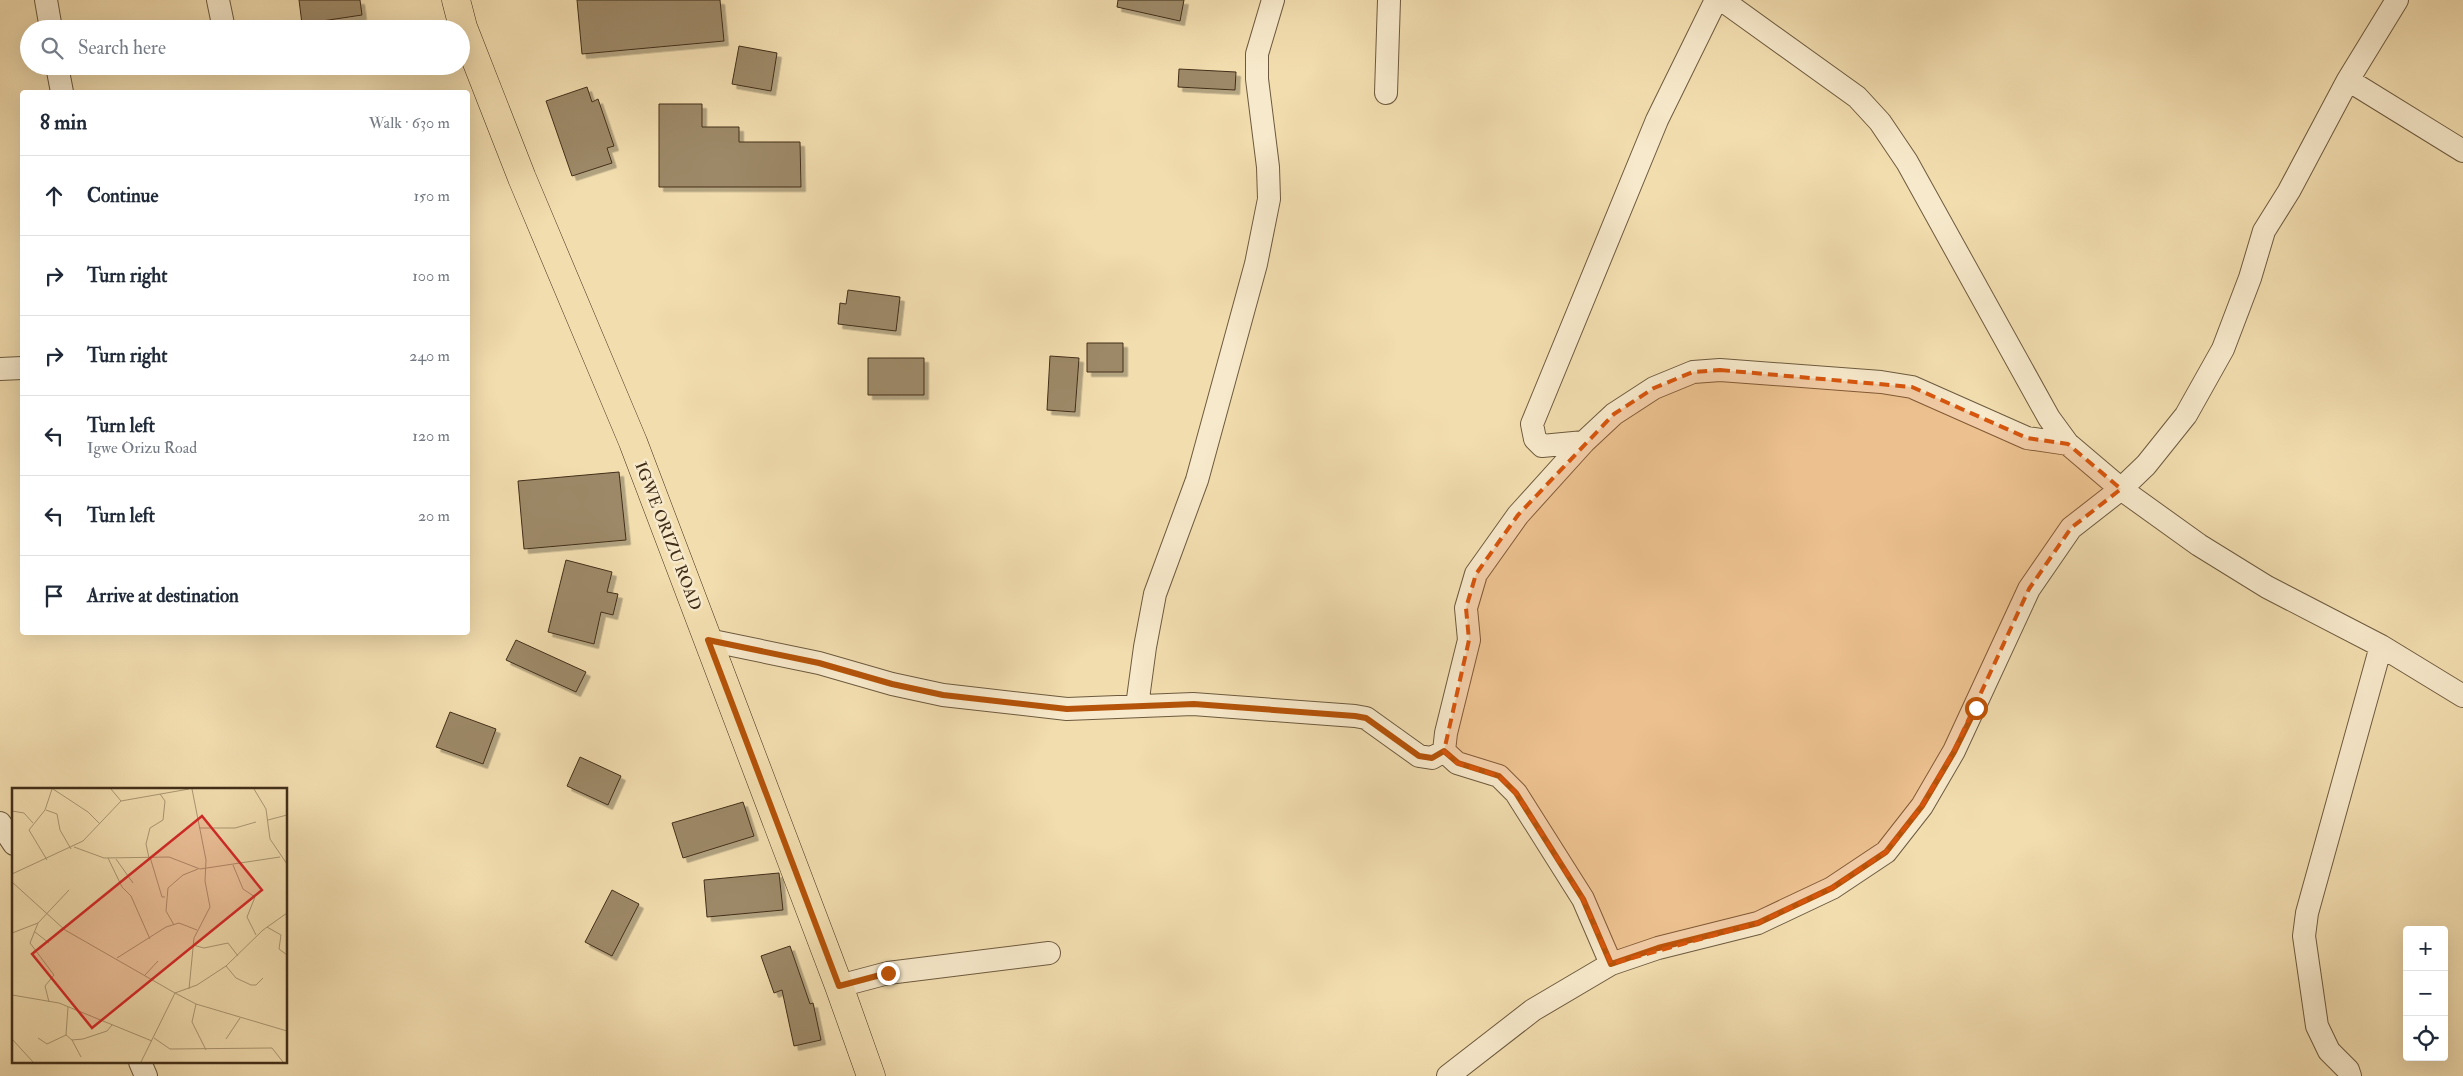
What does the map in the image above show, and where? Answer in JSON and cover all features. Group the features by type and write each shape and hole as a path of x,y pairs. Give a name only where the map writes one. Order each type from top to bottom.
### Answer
{"main road":[{"name":"IGWE ORIZU ROAD","path":"456,0 461,20"},
{"name":"IGWE ORIZU ROAD","path":"470,45 522,178 633,442 839,986 871,1076"}],"street":[{"path":"46,0 49,20"},
{"path":"218,0 222,20"},
{"path":"1138,706 1144,647 1155,594 1197,480 1256,264 1269,199 1268,167 1257,78 1257,54 1273,0"},
{"path":"1386,94 1389,0"},
{"path":"1584,442 1542,446 1535,439 1532,424 1658,120 1716,0"},
{"path":"1722,0 1857,97 1880,122 1907,162 2049,418 2068,444 2121,489 2199,545 2268,587 2381,646 2463,696"},
{"path":"1462,1071 1532,1010 1611,964 1658,948 1758,923 1832,888 1886,852 1922,806 1954,752 2029,589 2071,528 2121,489 2146,465 2186,415 2223,349 2250,278 2264,231 2290,191 2348,80 2397,0"},
{"path":"59,75 62,90"},
{"path":"2348,80 2463,151"},
{"path":"0,369 20,368"},
{"path":"1444,751 1446,733 1469,640 1466,608 1476,574 1518,515 1584,442 1614,414 1654,388 1693,372 1720,370 1912,387 2027,438 2068,444"},
{"path":"708,640 819,663 892,684 943,695 1067,709 1194,704 1355,716 1366,718 1419,756 1432,758 1444,751"},
{"path":"2350,1076 2348,1070 2329,1050 2317,1026 2304,936 2307,913 2381,646"},
{"path":"1444,751 1458,763 1499,776 1516,793 1583,899 1611,964"},
{"path":"0,823 12,841"},
{"path":"839,986 888,973 1049,953"},
{"path":"141,1064 146,1076"}],"highlighted area":[{"path":"1720,370 1912,387 2027,438 2068,444 2121,489 2071,528 2029,589 1954,751 1922,806 1886,852 1832,888 1758,923 1611,964 1583,899 1516,793 1499,776 1457,763 1444,751 1469,640 1466,608 1476,574 1518,515 1614,414 1654,388 1693,372"}],"building":[{"path":"299,0 360,0 362,15 329,20 302,20"},
{"path":"577,0 720,0 724,41 582,54"},
{"path":"1118,0 1184,0 1180,21 1117,7"},
{"path":"739,46 777,53 771,91 732,84"},
{"path":"1179,69 1236,72 1235,90 1178,87"},
{"path":"587,87 592,102 598,99 614,146 607,148 612,163 572,176 546,101"},
{"path":"659,104 702,104 702,127 739,127 739,142 800,142 801,187 659,187"},
{"path":"848,290 900,297 896,331 838,324 840,303 846,304"},
{"path":"1087,343 1123,343 1123,372 1087,372"},
{"path":"1050,356 1079,358 1075,412 1047,410"},
{"path":"868,358 924,358 924,395 868,395"},
{"path":"619,472 626,540 524,549 518,481"},
{"path":"566,560 612,572 607,592 618,594 613,615 601,612 594,644 548,632"},
{"path":"516,640 586,672 576,692 506,660"},
{"path":"450,712 496,729 483,764 436,747"},
{"path":"580,757 621,776 608,805 567,786"},
{"path":"743,802 754,836 683,858 672,823"},
{"path":"779,873 783,910 707,917 704,880"},
{"path":"612,890 639,904 612,956 585,942"},
{"path":"790,946 810,1004 813,1003 821,1040 794,1046 782,990 774,993 761,956"}],"route":[{"path":"888,973 839,986 708,640 819,663 892,684 943,695 1067,709 1194,704 1366,718 1419,756 1432,758 1444,751 1458,763 1499,776 1516,793 1540,835 1583,899 1611,964 1658,948 1758,923 1832,888 1886,852 1922,806 1954,752 1976,708"}]}
